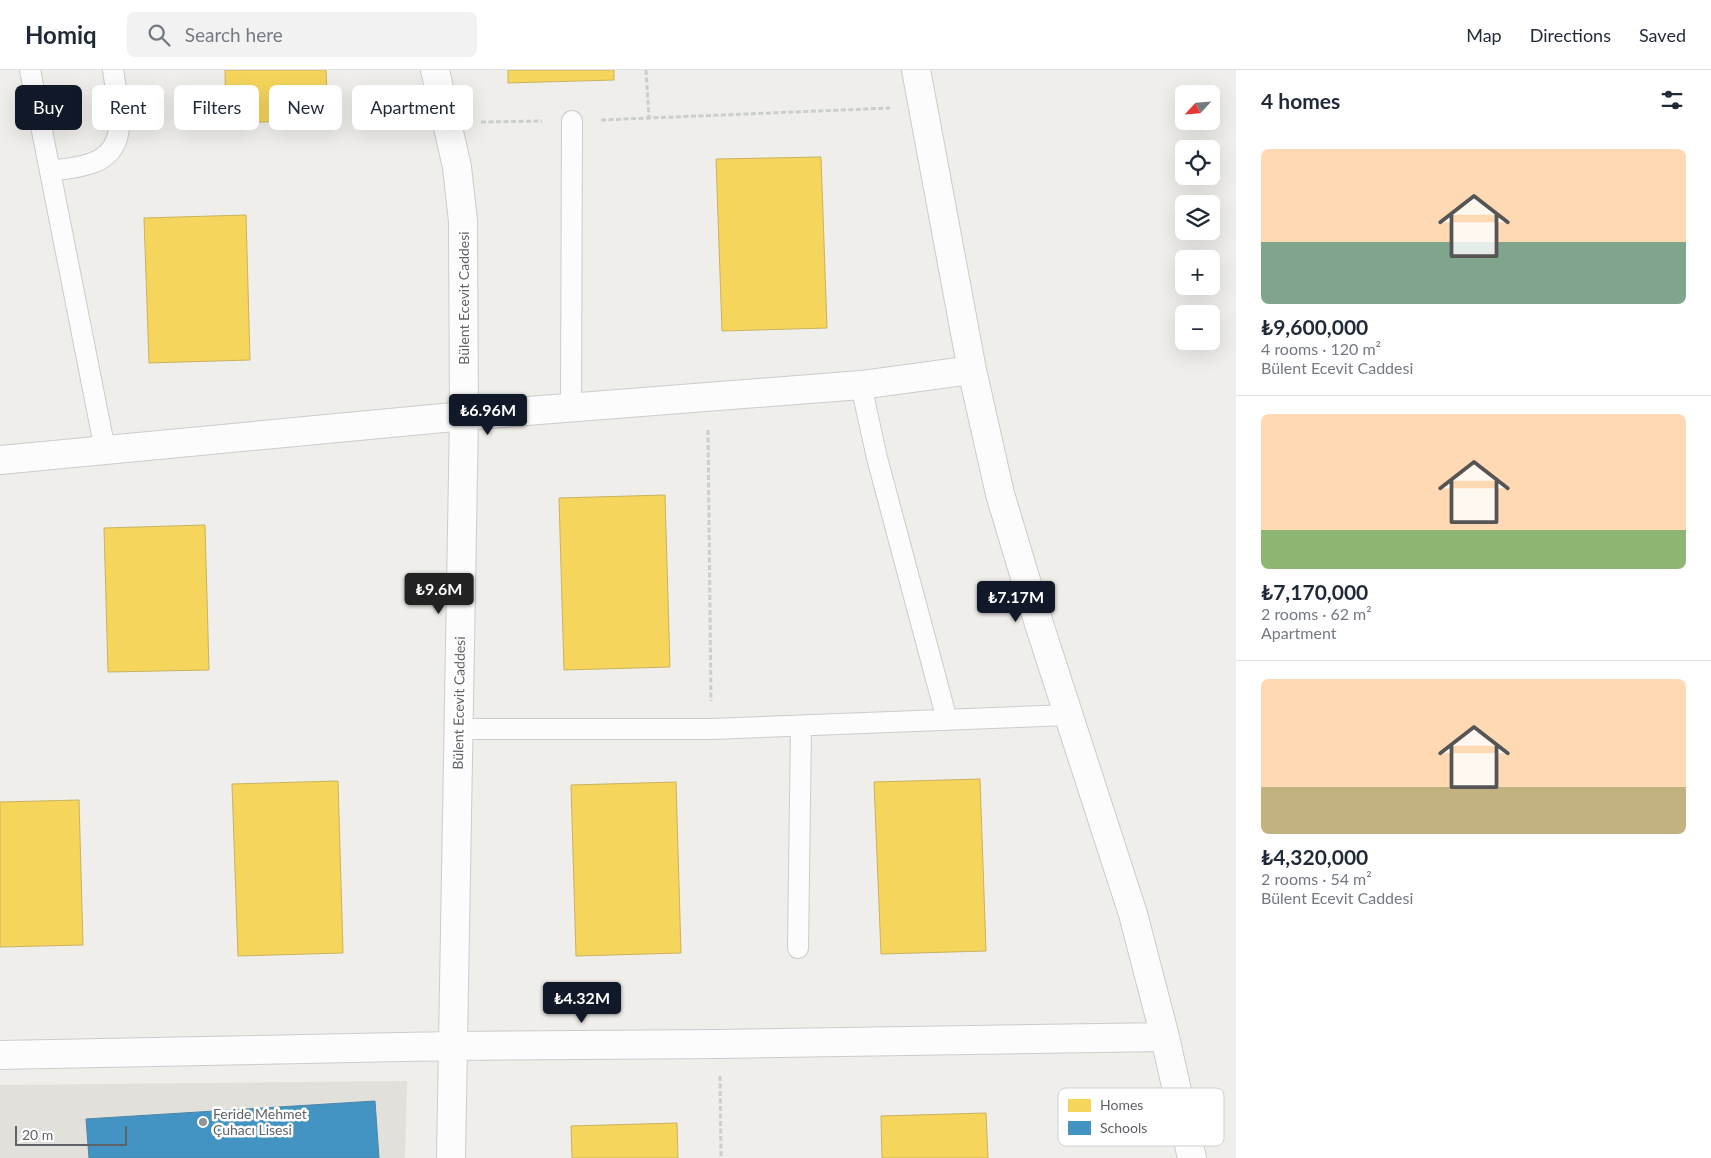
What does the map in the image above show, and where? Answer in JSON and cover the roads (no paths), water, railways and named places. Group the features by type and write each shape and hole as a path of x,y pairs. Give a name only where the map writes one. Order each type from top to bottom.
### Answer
{"street":[{"name":"Bülent Ecevit Caddesi","path":"435,70 457,167 464,221 464,416 451,1158"},
{"path":"916,70 972,370 1000,494 1040,627 1133,914 1176,1088"},
{"path":"0,460 464,416 861,385 972,370"},
{"path":"0,1055 452,1046 1165,1037"}],"lane":[{"path":"30,70 105,450"},
{"path":"50,171 92,163 105,156 115,145 120,131 112,70"},
{"path":"571,408 572,121"},
{"path":"861,385 877,458 947,720"},
{"path":"458,729 711,729 1068,715"},
{"path":"798,948 801,726"}],"place":[{"name":"Feride Mehmet Çuhacı Lisesi","path":"203,1122"}]}
